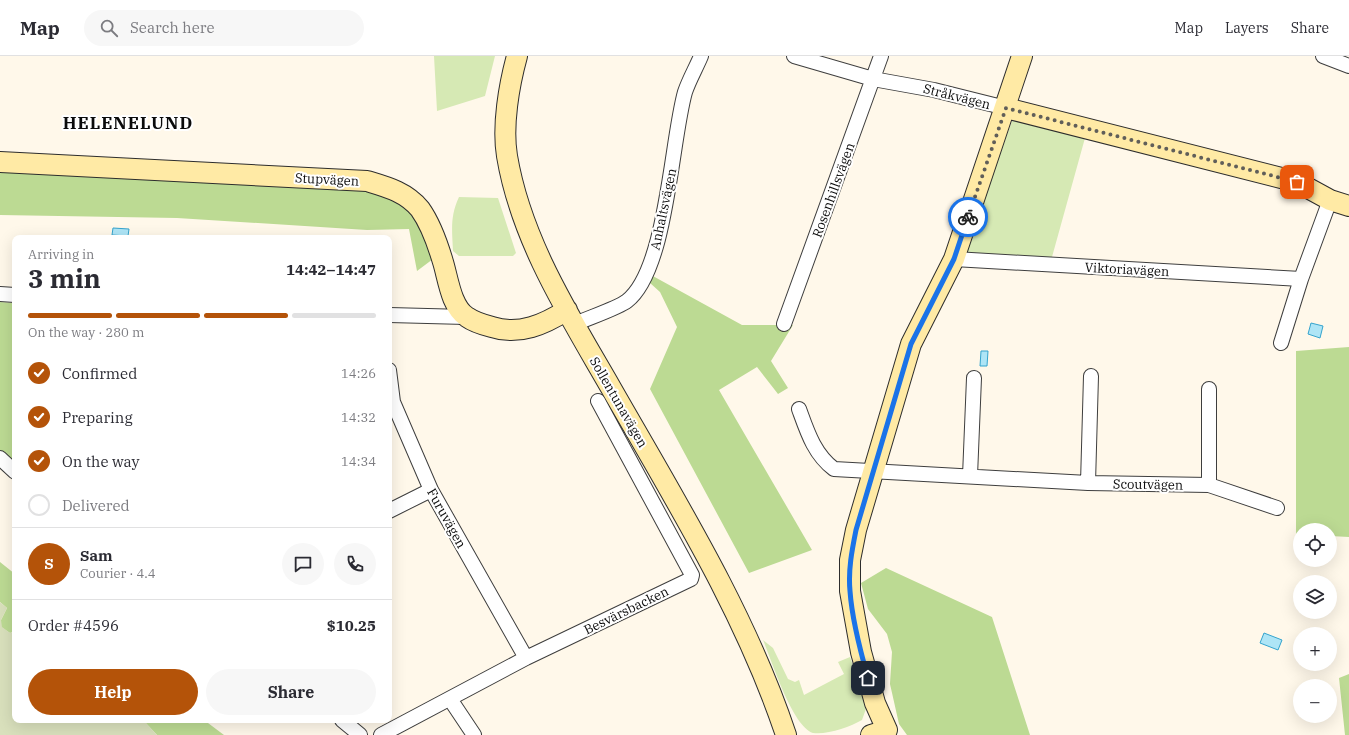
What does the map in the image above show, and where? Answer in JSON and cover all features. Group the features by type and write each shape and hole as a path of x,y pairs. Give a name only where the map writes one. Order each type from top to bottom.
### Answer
{"street":[{"name":"Sollentunavägen","path":"517,56 512,75 508,106 507,154 514,187 532,239 571,317 699,542 755,654 786,735"},
{"name":"Anhaltsvägen","path":"571,317 627,301 642,284 653,255 664,212 685,92 701,56"},
{"name":"Stråkvägen","path":"794,56 873,79 934,90 1297,182 1330,200 1349,206"},
{"name":"Rosenhillsvägen","path":"784,324 881,56"},
{"path":"883,733 861,652 850,591 850,560 856,530 872,471 911,344 954,259 1006,108 1022,56"},
{"path":"1323,56 1349,66"},
{"name":"Stupvägen","path":"0,162 367,181 392,188 409,197 420,210 444,263 447,281 454,300 466,317"},
{"path":"1281,342 1300,279 1330,200"},
{"name":"Viktoriavägen","path":"954,259 1300,279"},
{"path":"0,294 12,295"},
{"path":"392,316 466,317 498,329 527,329 551,320 571,317"},
{"path":"1088,483 1091,376"},
{"path":"970,476 974,378"},
{"path":"1209,389 1209,485"},
{"name":"Furuvägen","path":"392,394 393,402 431,490 526,658"},
{"name":"Besvärsbacken","path":"380,735 526,658 691,579 692,575 598,401"},
{"name":"Scoutvägen","path":"799,409 809,437 824,461 834,469 1088,483 1209,485 1277,508"},
{"path":"0,458 12,469"},
{"path":"392,509 431,490"},
{"path":"450,699 474,735"},
{"path":"346,723 360,735"}],"green space":[{"path":"434,56 495,56 485,96 437,111"},
{"path":"1013,118 1085,138 1052,257 964,255"},
{"path":"0,167 369,184 415,214 433,259 417,271 409,229 367,230 177,218 0,215"},
{"path":"459,197 498,198 516,253 513,256 459,256 453,251 453,217"},
{"path":"651,275 742,325 793,325 771,361 788,388 778,394 757,367 719,390 812,550 749,573 650,389 677,327 660,292 650,283"},
{"path":"0,302 12,303 12,466 0,454"},
{"path":"1349,347 1349,537 1337,536 1337,523 1296,523 1296,351"},
{"path":"0,562 12,572 12,632 10,633 1,627 1,620 7,608 0,602"},
{"path":"886,568 992,617 1030,735 907,735 899,724 890,684 892,652 887,634 868,609 861,583"},
{"path":"0,602 7,608 1,620 2,627 10,633 12,632 12,723 146,723 157,735 0,735"},
{"path":"763,640 773,648 788,679 795,682 799,680 804,695 844,674 838,662 850,657 867,706 862,720 845,728 825,733 813,733 805,728 790,706"},
{"path":"1349,674 1349,735 1345,735 1339,678"},
{"path":"146,723 208,723 224,735 157,735"}],"water":[{"path":"113,228 129,229 128,235 112,235"},
{"path":"1311,323 1323,326 1320,338 1308,334"},
{"path":"981,351 988,351 987,366 980,366"},
{"path":"1264,633 1282,640 1278,650 1260,643"}],"way so far":[{"path":"968,217 1006,108 1094,132 1297,182"}],"district":[{"name":"HELENELUND","path":"128,123"}],"route":[{"path":"868,678 861,652 850,591 850,560 856,530 872,471 911,344 954,259 968,217"}]}
